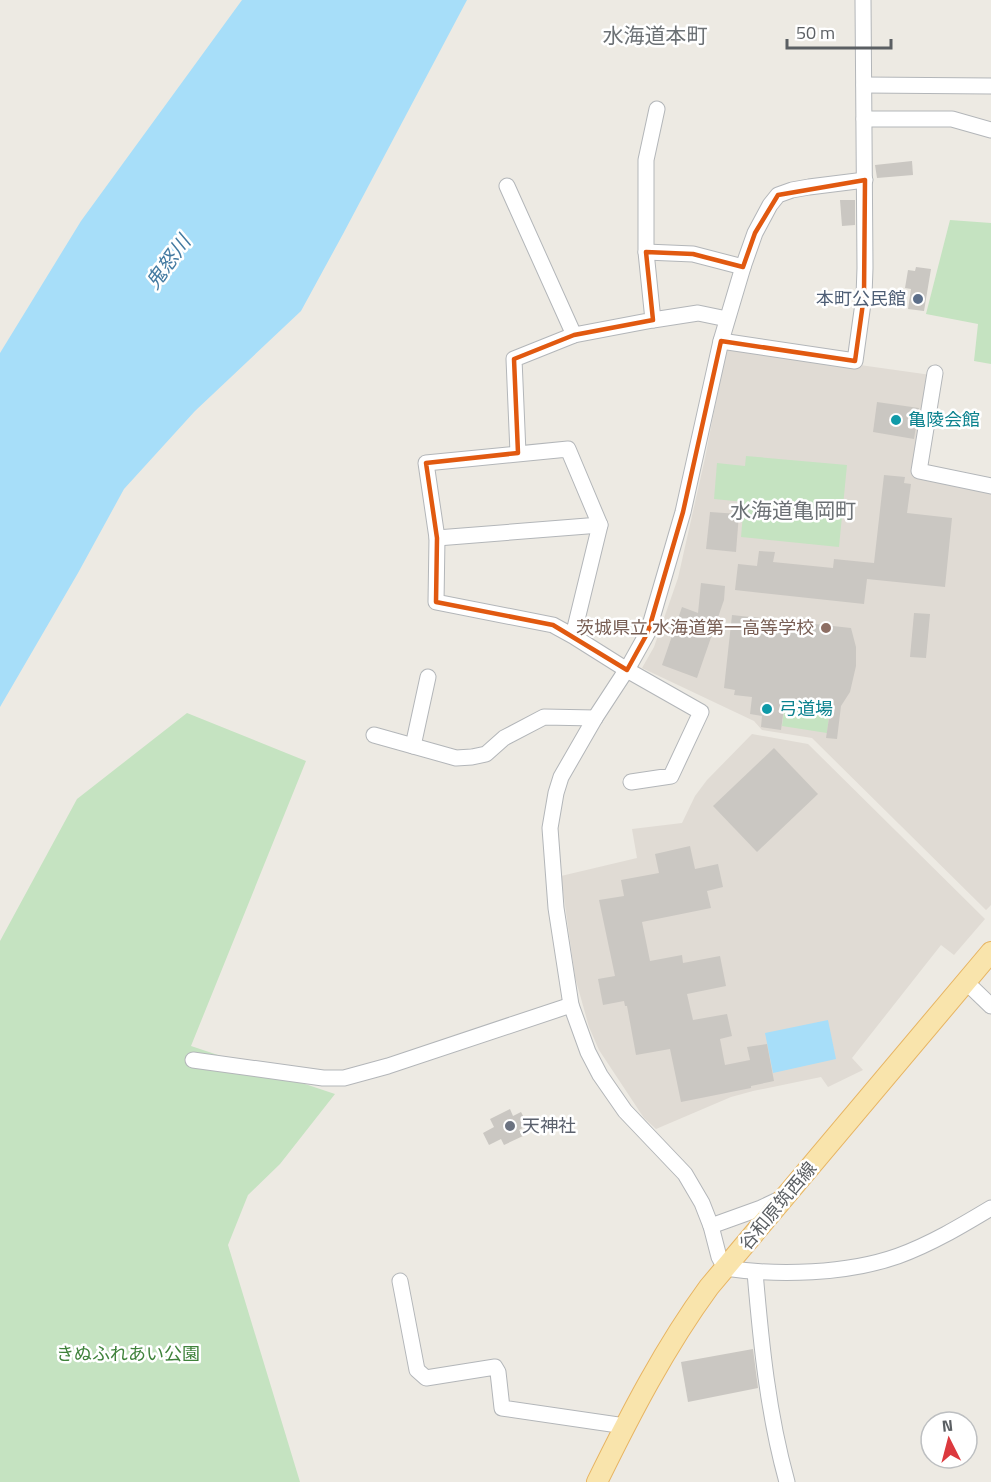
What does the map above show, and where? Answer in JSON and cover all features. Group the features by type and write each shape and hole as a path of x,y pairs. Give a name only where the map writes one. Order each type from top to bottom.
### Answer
{"main road":[{"name":"谷和原筑西線","path":"597,1482 624,1426 697,1303 991,952"}],"street":[{"path":"721,341 855,361 864,296 865,268 863,0"},
{"path":"864,85 991,86"},
{"path":"653,320 646,252 646,160 657,109"},
{"path":"864,119 952,119 991,130"},
{"path":"865,180 809,187 778,195 755,233 721,341 683,512 648,632 561,777 556,793 550,828 556,908 570,1005 588,1052 600,1075 626,1111 685,1174 702,1203 711,1226 715,1247 725,1268 755,1272 864,1266 899,1256 943,1236 991,1208"},
{"path":"507,186 574,335"},
{"path":"646,252 693,254 743,267"},
{"path":"518,453 514,359 574,335 653,320 698,313 727,319"},
{"path":"935,373 920,471 991,486"},
{"path":"573,636 600,525 568,449 426,463 437,538 436,602 553,625 701,712 671,776 631,782"},
{"path":"437,538 600,525"},
{"path":"413,746 428,677"},
{"path":"374,735 456,758 472,757 486,754 504,738 544,717 595,718"},
{"path":"965,981 991,1006"},
{"path":"193,1060 322,1078 344,1078 388,1066 570,1005"},
{"path":"711,1226 761,1208 788,1195"},
{"path":"755,1272 766,1381 787,1482"},
{"path":"400,1281 417,1370 426,1377 495,1367 498,1372 502,1408 624,1426"}],"highlighted area":[{"path":"865,180 864,296 855,361 721,341 683,512 648,632 627,670 553,625 436,602 437,538 426,463 518,453 514,359 574,335 653,320 646,252 693,254 743,267 755,233 778,195"}],"shaded area":[{"name":"茨城県立 水海道第一高等学校","path":"725,346 931,375 915,476 991,491 991,905 986,910 812,738 762,730 754,721 642,668 654,647 678,578 705,458"},
{"path":"752,734 808,744 985,919 954,955 941,945 852,1058 863,1070 828,1087 821,1077 731,1097 656,1129 644,1118 599,1050 589,1027 575,977 561,876 637,858 632,829 682,823 695,796 707,780"}],"green space":[{"path":"950,220 991,223 991,364 974,361 978,324 926,314"},
{"path":"746,456 847,465 839,547 741,537 744,502 714,499 717,463 745,466"},
{"path":"785,703 830,709 827,733 782,726"},
{"name":"きぬふれあい公園","path":"187,713 306,761 191,1046 335,1094 280,1164 248,1195 228,1245 300,1482 0,1482 0,941 77,799"}],"water":[{"name":"鬼怒川","path":"242,0 467,0 301,311 195,411 124,489 0,707 0,353 81,221"},
{"path":"828,1020 836,1059 773,1073 765,1033"}],"building":[{"path":"912,161 913,175 877,178 875,165"},
{"path":"840,200 855,200 855,225 842,226"},
{"name":"本町公民館","path":"916,267 931,269 924,311 908,309 911,289 905,288 908,270 915,271"},
{"name":"亀陵会館","path":"877,402 919,408 914,439 873,432"},
{"path":"884,475 905,477 904,483 911,484 907,513 952,518 945,587 867,579 864,604 735,590 738,564 757,566 759,551 775,552 773,562 833,568 834,559 874,563"},
{"path":"710,512 739,514 736,552 706,549"},
{"path":"701,583 725,586 724,600 697,678 662,665 682,607 698,613"},
{"path":"914,613 930,614 926,658 910,657"},
{"path":"732,615 851,628 856,647 856,666 850,692 841,706 837,739 826,738 831,705 785,700 781,730 761,727 762,716 750,714 752,697 734,695 735,690 724,688"},
{"path":"774,748 818,794 757,852 713,806"},
{"path":"690,846 695,869 718,864 723,887 707,891 711,908 642,922 650,961 682,955 683,963 720,956 726,986 687,994 693,1020 727,1014 732,1036 720,1039 725,1065 750,1060 747,1047 767,1044 774,1081 681,1102 670,1049 636,1055 627,1006 624,1001 603,1005 598,979 615,976 599,900 624,896 621,880 659,873 655,854"},
{"name":"天神社","path":"510,1109 513,1116 521,1112 528,1125 519,1130 523,1136 504,1145 501,1139 489,1145 483,1133 494,1127 490,1119"},
{"path":"753,1349 758,1388 688,1402 681,1362"}],"place":[{"name":"本町公民館","path":"918,299"},
{"name":"亀陵会館","path":"896,420"},
{"name":"茨城県立 水海道第一高等学校","path":"826,628"},
{"name":"弓道場","path":"767,709"},
{"name":"天神社","path":"510,1126"}],"district":[{"name":"水海道本町","path":"655,36"},
{"name":"水海道亀岡町","path":"793,511"}]}
